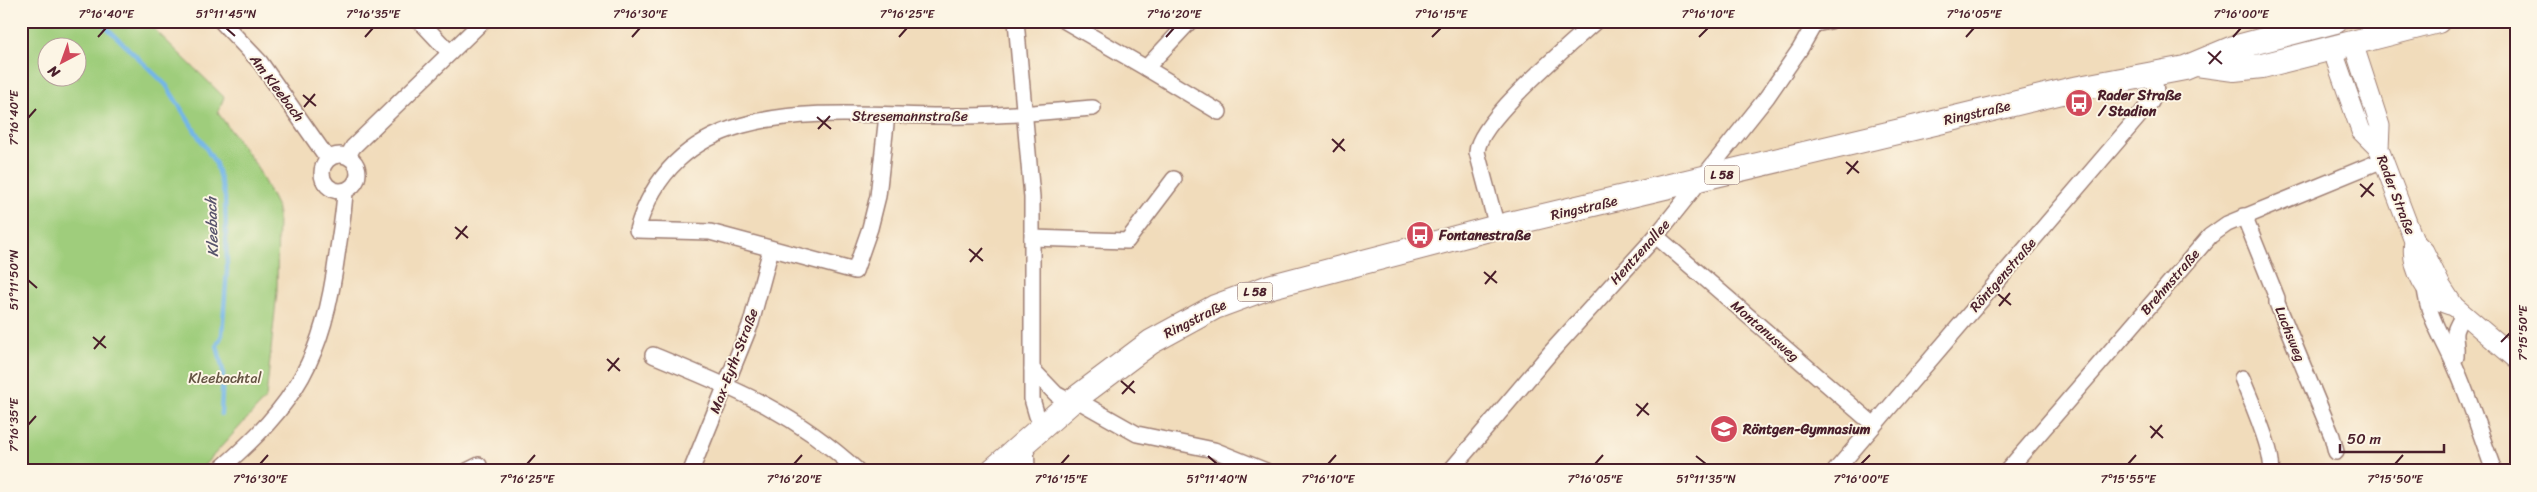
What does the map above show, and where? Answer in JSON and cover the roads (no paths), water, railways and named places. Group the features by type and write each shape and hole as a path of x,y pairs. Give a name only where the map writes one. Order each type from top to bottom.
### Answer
{"main road":[{"name":"Ringstraße","path":"992,471 1073,401 1150,342 1215,307 1272,286 1497,227 1701,180 2074,89 2197,64 2243,68 2336,30 2438,21"}],"street":[{"name":"Am Kleebach","path":"221,21 260,62 328,159"},
{"path":"420,21 450,53"},
{"path":"348,156 353,147 483,21"},
{"path":"1016,21 1029,152 1032,238 1032,399 1037,416 1045,426"},
{"path":"1066,21 1219,112"},
{"path":"1146,68 1190,21"},
{"path":"1497,227 1477,152 1479,141 1516,96 1596,21"},
{"path":"1816,23 1830,21"},
{"name":"Hentzenallee","path":"1450,471 1551,352 1656,236 1772,90 1816,23"},
{"name":"Rader Straße","path":"2336,30 2362,130 2381,154 2414,241 2424,251 2441,286 2459,310"},
{"name":"Röntgenstraße","path":"1835,471 2151,102 2156,92 2154,74"},
{"name":"Stresemannstraße","path":"771,249 710,232 637,230 647,200 667,171 699,143 719,133 758,120 790,116 1024,114 1093,108"},
{"path":"771,249 855,271 870,228 878,196 887,115"},
{"name":"Brehmstraße","path":"2007,471 2210,236 2227,224 2381,154"},
{"path":"337,155 348,156 357,165 358,172 355,184 345,191 331,190 322,179 323,165 328,159 337,155"},
{"path":"1032,238 1127,240 1174,179"},
{"path":"218,471 272,420 308,366 324,326 340,238 345,191"},
{"name":"Luchsweg","path":"2244,216 2277,298 2277,303 2332,436 2336,452"},
{"name":"Montanusweg","path":"1656,236 1874,425"},
{"name":"Rader Straße","path":"2414,241 2412,256 2425,287 2443,304 2459,310"},
{"name":"Max-Eyth-Straße","path":"690,471 751,323 771,249"},
{"path":"2425,287 2426,302 2455,366 2494,471"},
{"path":"2436,327 2438,319 2459,310"},
{"path":"2459,310 2516,359"},
{"path":"2455,366 2456,350 2453,337 2459,310"},
{"path":"653,355 754,397 827,443 858,471"},
{"path":"1032,369 1056,394 1137,434 1214,450 1266,471"},
{"path":"2242,378 2269,450 2273,464 2271,471"},
{"path":"1026,442 1026,471"}],"waterway":[{"name":"Kleebach","path":"100,21 166,85 216,164 225,197 227,270 222,335 217,345 223,371 221,414"}],"place":[{"name":"Rader Straße / Stadion","path":"2079,103"},
{"name":"Fontanestraße","path":"1420,235"},
{"name":"Röntgen-Gymnasium","path":"1724,429"}],"park label":[{"name":"Kleebachtal","path":"225,378"}]}
